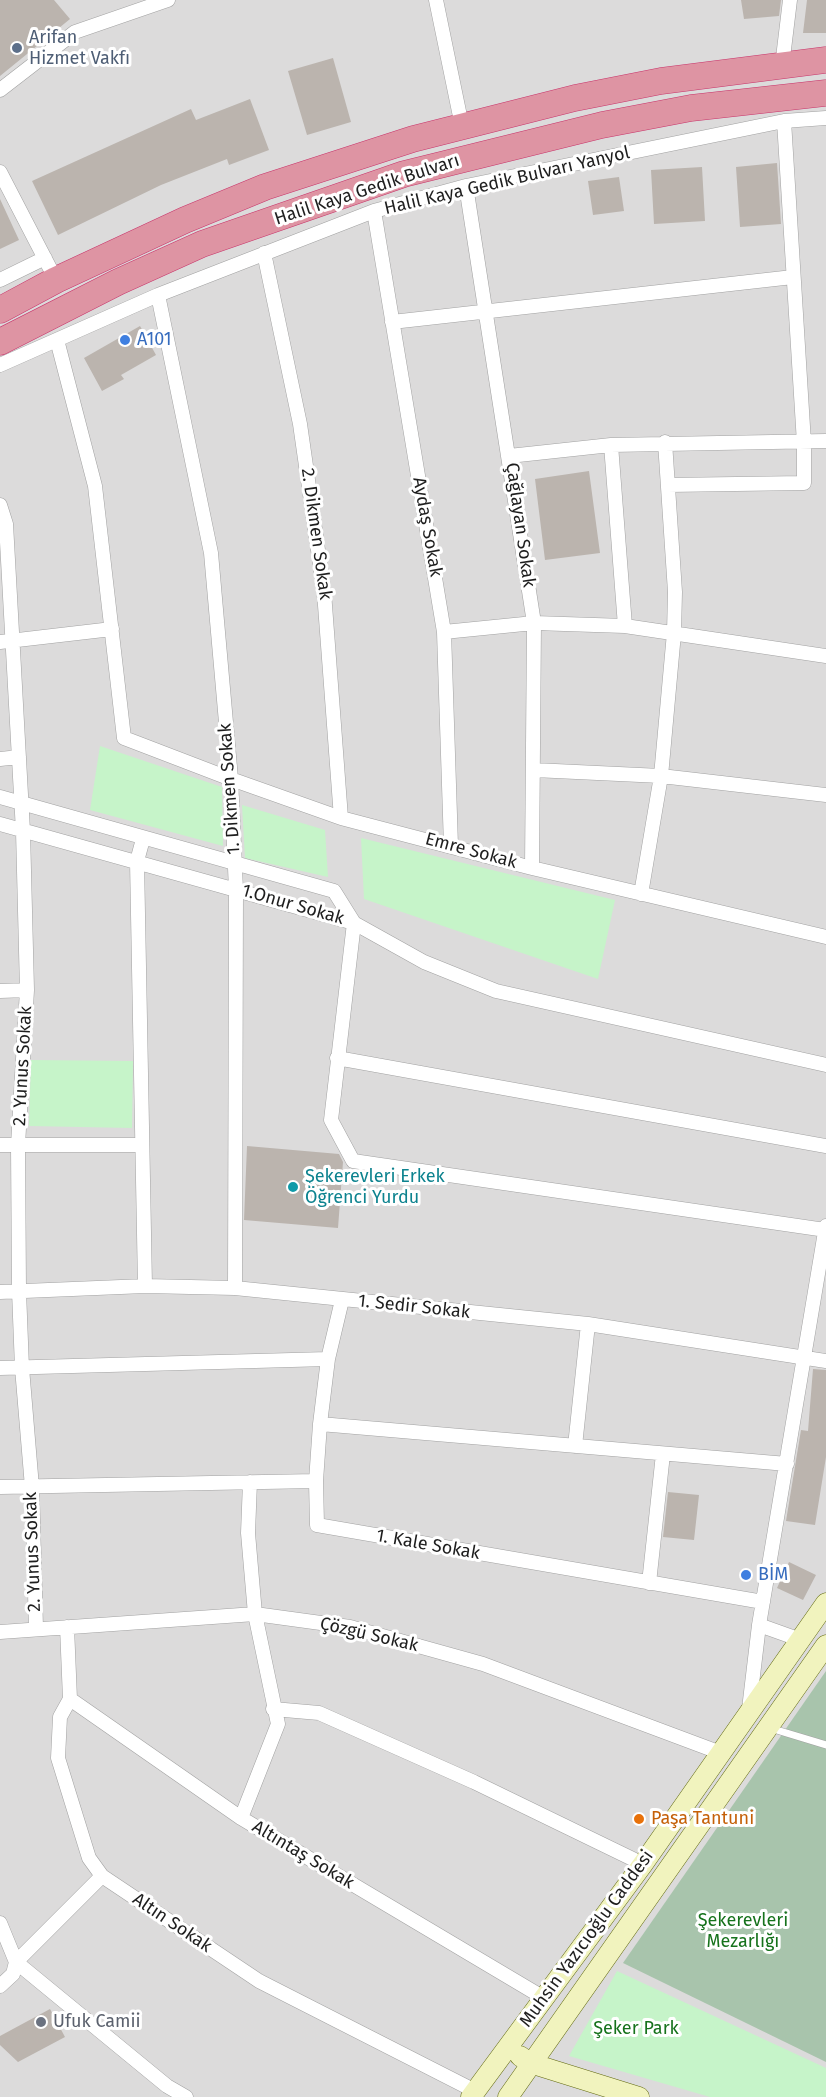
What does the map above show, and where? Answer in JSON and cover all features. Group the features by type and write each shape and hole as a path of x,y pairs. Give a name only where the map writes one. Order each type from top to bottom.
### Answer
{"highway":[{"name":"Halil Kaya Gedik Bulvarı","path":"0,310 51,269 185,220 265,187 413,139 575,98 662,81 826,60"},
{"name":"Halil Kaya Gedik Bulvarı","path":"0,342 118,282 202,244 404,174 602,125 691,108 826,93"}],"street":[{"path":"0,90 75,32 168,0"},
{"path":"436,0 462,126"},
{"path":"782,66 790,0"},
{"name":"Halil Kaya Gedik Bulvarı Yanyol","path":"0,365 159,296 374,211 466,186 784,121 826,118"},
{"path":"668,485 804,483 804,443 784,121"},
{"path":"0,172 51,269 0,280"},
{"name":"Çağlayan Sokak","path":"466,186 534,623 532,868"},
{"name":"Aydaş Sokak","path":"374,211 444,632 451,846"},
{"name":"2. Dikmen Sokak","path":"264,253 300,424 324,592 341,818"},
{"path":"392,322 794,277"},
{"name":"1. Dikmen Sokak","path":"159,296 210,553 231,779 236,890 236,1288"},
{"path":"6,641 112,629 94,486 57,340"},
{"path":"509,456 611,445 665,442 804,443 826,441"},
{"path":"641,894 662,776 674,633 675,592 665,442"},
{"path":"611,445 625,626"},
{"name":"2. Yunus Sokak","path":"0,505 6,524 6,641 19,757 23,831 27,990 18,1145 19,1291 22,1368 32,1487 36,1628"},
{"path":"444,632 534,623 625,626 826,656"},
{"name":"Emre Sokak","path":"112,629 124,738 341,818 532,868 826,937"},
{"path":"0,759 19,757"},
{"path":"534,770 662,776 826,795"},
{"name":"1.Onur Sokak","path":"0,797 334,891 354,923"},
{"name":"1.Onur Sokak","path":"0,824 354,923"},
{"path":"143,839 137,861 145,1287"},
{"path":"767,1727 749,1714 759,1625 826,1228 353,1161 331,1120 354,923 424,962 496,991 826,1065"},
{"path":"0,991 27,990"},
{"path":"337,1058 826,1146"},
{"path":"0,1145 142,1144"},
{"name":"1. Sedir Sokak","path":"0,1292 145,1287 236,1288 588,1324 826,1361"},
{"name":"1. Kale Sokak","path":"342,1300 328,1359 320,1425 316,1481 317,1526 764,1602"},
{"path":"575,1446 588,1324"},
{"path":"0,1368 328,1359"},
{"path":"320,1425 787,1464"},
{"path":"649,1583 663,1454"},
{"path":"0,1487 316,1481"},
{"path":"241,1818 278,1724 273,1709 255,1614 248,1533 250,1482"},
{"name":"Muhsin Yazıcıoğlu Caddesi","path":"472,2095 643,1863 826,1604"},
{"name":"Çözgü Sokak","path":"0,1632 255,1614 350,1627 483,1664 721,1753"},
{"path":"759,1625 801,1640"},
{"name":"Altın Sokak","path":"67,1627 70,1699 60,1717 58,1758 89,1858 102,1876 259,1981 472,2095"},
{"name":"Muhsin Yazıcıoğlu Caddesi","path":"508,2097 826,1645"},
{"name":"Altıntaş Sokak","path":"70,1699 241,1818 544,1998"},
{"path":"273,1709 319,1713 474,1782 643,1863"},
{"path":"0,1986 13,1974 16,1962 102,1876"},
{"path":"0,1923 16,1962 167,2086 186,2097"},
{"path":"507,2047 530,2063 639,2097"},
{"path":"472,2095 484,2094 495,2097"}],"lane":[{"path":"767,1727 826,1745"}],"shaded area":[{"path":"0,0 826,0 826,2097 0,2097"}],"green space":[{"path":"100,746 222,787 223,846 90,810"},
{"path":"242,805 325,830 328,877 245,858"},
{"path":"361,838 615,900 598,979 364,899"},
{"path":"31,1060 133,1061 132,1128 29,1126"},
{"name":"Şekerevleri Mezarlığı","path":"826,1671 826,2062 623,1963"},
{"name":"Şeker Park","path":"617,1971 826,2068 826,2097 710,2097 569,2056"}],"building":[{"name":"Arifan Hizmet Vakfı","path":"0,0 54,0 70,19 0,76"},
{"path":"741,0 781,0 779,16 744,19"},
{"path":"807,0 826,0 826,33 803,33"},
{"path":"333,58 351,122 307,135 288,71"},
{"path":"250,99 269,150 229,165 227,159 161,185 58,235 32,181 191,109 196,120"},
{"path":"777,163 781,224 740,227 736,167"},
{"path":"702,167 705,221 654,224 651,170"},
{"path":"619,177 624,211 593,215 588,181"},
{"path":"0,199 19,240 0,249"},
{"path":"140,326 156,355 121,375 124,379 102,391 84,358"},
{"path":"589,471 600,553 545,560 535,479"},
{"name":"Şekerevleri Erkek Öğrenci Yurdu","path":"247,1146 339,1154 343,1162 338,1228 244,1220"},
{"path":"813,1369 826,1370 826,1457 815,1525 786,1521 801,1430 808,1431"},
{"path":"668,1492 699,1495 694,1540 663,1537"},
{"path":"789,1562 816,1575 803,1600 777,1588"},
{"name":"Ufuk Camii","path":"50,2009 65,2037 18,2062 0,2045 0,2036"}],"place":[{"name":"Arifan Hizmet Vakfı","path":"17,48"},
{"name":"A101","path":"125,340"},
{"name":"Şekerevleri Erkek Öğrenci Yurdu","path":"293,1187"},
{"name":"BİM","path":"746,1575"},
{"name":"Paşa Tantuni","path":"639,1819"},
{"name":"Ufuk Camii","path":"41,2022"}]}
